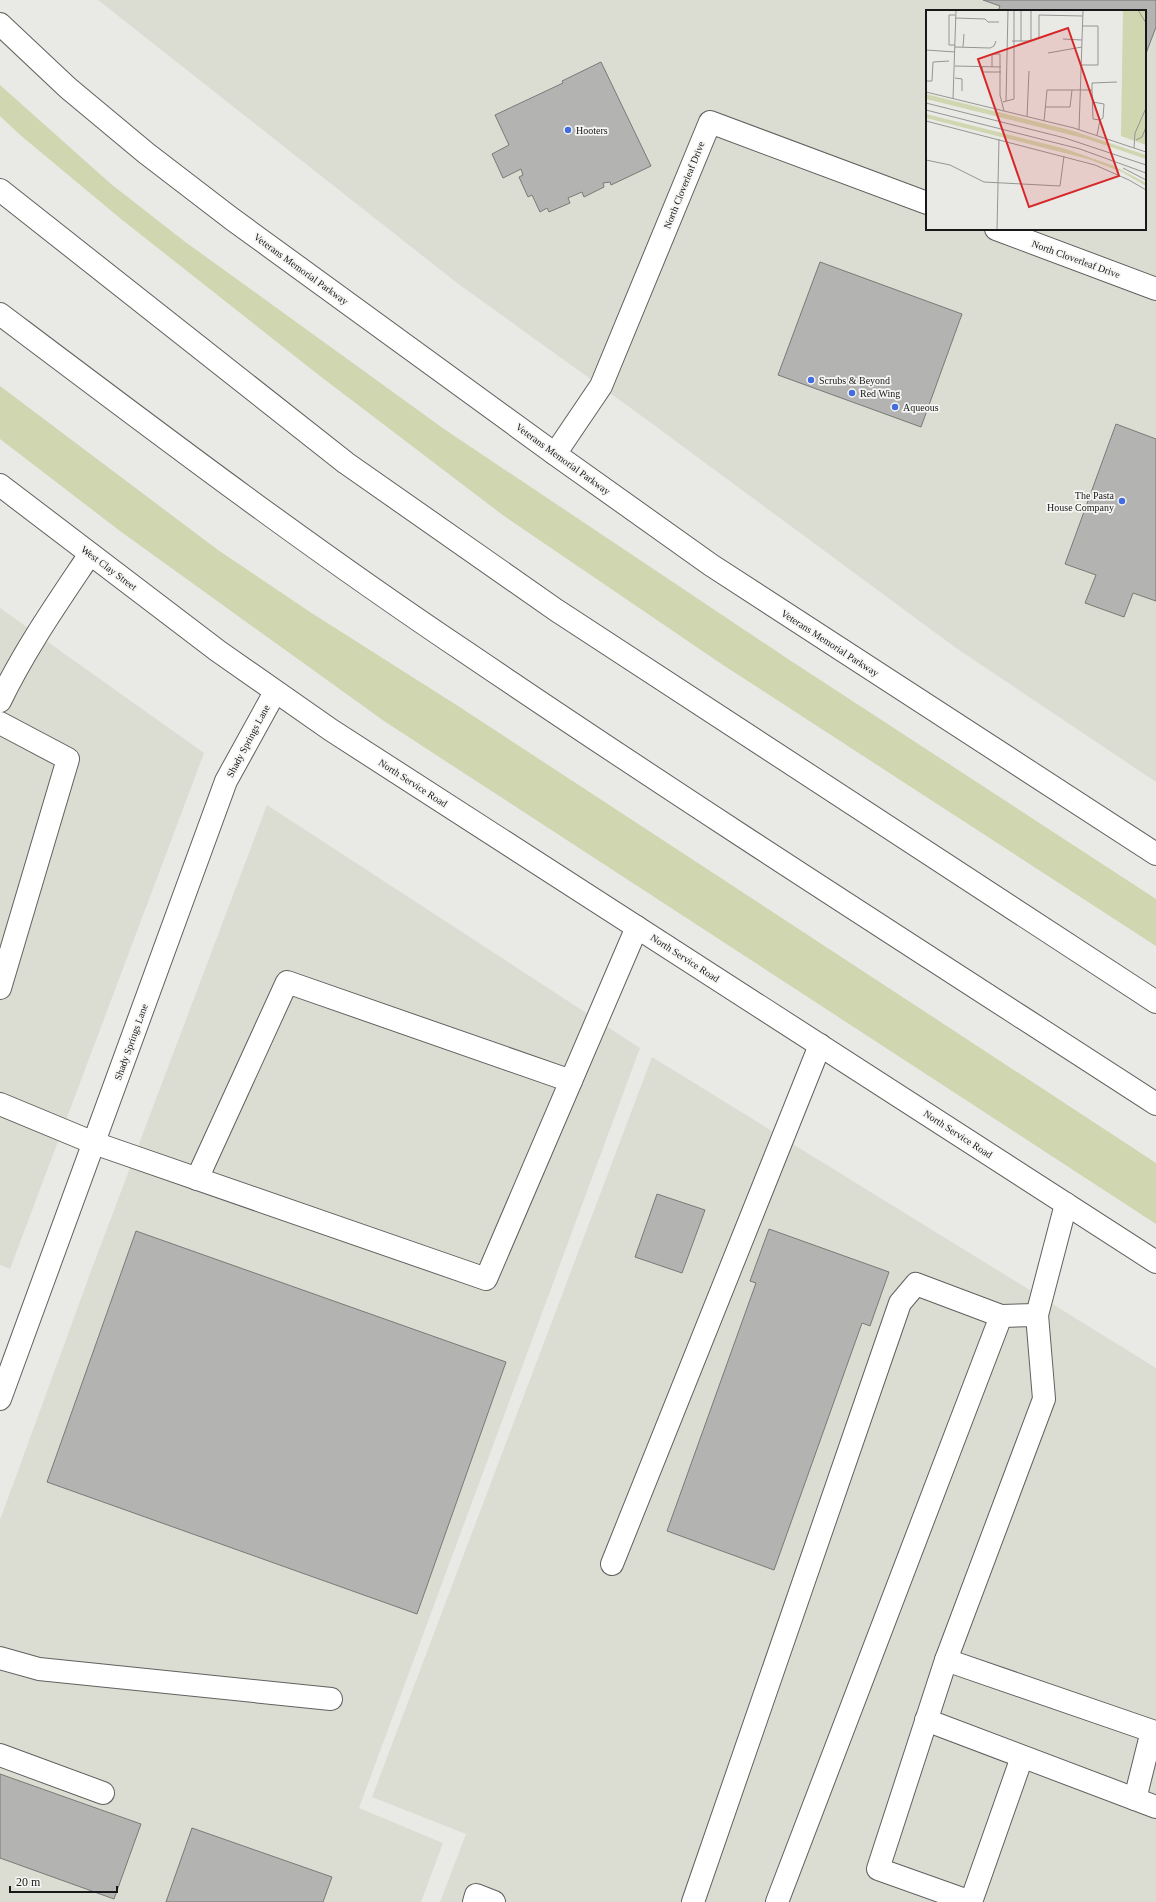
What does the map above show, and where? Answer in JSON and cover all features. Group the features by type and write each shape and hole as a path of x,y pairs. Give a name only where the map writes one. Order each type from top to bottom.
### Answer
{"main road":[{"name":"Veterans Memorial Parkway","path":"0,24 68,88 146,153 232,219 555,454 718,569 1156,854"},
{"name":"North Cloverleaf Drive","path":"555,454 601,386 710,122 926,203"},
{"path":"2,190 346,463 556,610 1156,1002"},
{"name":"North Cloverleaf Drive","path":"999,230 1156,289"},
{"path":"0,314 303,540 465,653 790,867 1156,1104"},
{"name":"West Clay Street","path":"0,485 218,651"},
{"path":"0,701 13,674 35,636 90,554"},
{"name":"North Service Road","path":"218,651 331,730 1156,1262"},
{"name":"Shady Springs Lane","path":"0,1399 226,781 275,692"},
{"path":"0,723 68,759 5,953 0,988"},
{"path":"0,1104 94,1144 486,1278 637,927"},
{"path":"197,1179 287,982 571,1081"},
{"path":"612,1564 820,1045"},
{"path":"1022,1757 971,1902 878,1869 946,1660 1044,1399 1037,1315 1066,1204"},
{"path":"693,1902 900,1303 916,1284 1000,1316 1037,1315"},
{"path":"777,1902 1000,1316"},
{"path":"0,1658 39,1669 331,1699"},
{"path":"946,1660 1152,1731 1135,1799"},
{"path":"926,1720 1156,1806"},
{"path":"0,1755 103,1793"},
{"path":"474,1902 476,1895 494,1902"}],"shaded area":[{"path":"98,0 1156,0 1156,782 956,648 628,406 457,283"},
{"path":"0,608 204,753 10,1269 0,1265"},
{"path":"267,805 640,1048 359,1808 443,1843 421,1902 0,1902 0,1520 91,1271"},
{"path":"652,1057 1156,1368 1156,1902 440,1902 466,1834 372,1797"}],"green space":[{"path":"0,85 111,184 184,241 444,429 788,659 1156,899 1156,946 723,665 504,516 320,376 121,219 19,134 0,116"},
{"path":"0,386 218,550 310,612 458,706 1156,1163 1156,1224 384,721 120,531 0,439"}],"building":[{"path":"983,0 1156,0 1156,27 1146,53 1146,10 998,10 1000,6"},
{"name":"Hooters","path":"601,62 651,166 611,185 610,182 603,183 604,187 584,197 582,192 568,198 570,203 549,212 547,208 540,212 532,195 528,197 519,177 523,175 521,169 503,178 492,154 509,145 495,115 563,83 562,81"},
{"path":"820,262 962,314 921,427 778,375"},
{"name":"The Pasta House Company","path":"1116,424 1156,439 1156,601 1133,593 1124,617 1085,603 1096,575 1065,564"},
{"path":"657,1194 705,1210 682,1273 635,1257"},
{"path":"769,1229 889,1272 870,1326 862,1323 774,1570 667,1531 756,1283 750,1281"},
{"path":"136,1231 506,1362 417,1614 47,1482"},
{"path":"0,1774 141,1824 114,1899 0,1858"},
{"path":"192,1828 332,1877 323,1902 166,1902"}],"place":[{"name":"Hooters","path":"568,130"},
{"name":"Scrubs & Beyond","path":"811,380"},
{"name":"Red Wing","path":"852,393"},
{"name":"Aqueous","path":"895,407"},
{"name":"The Pasta House Company","path":"1122,501"}]}
